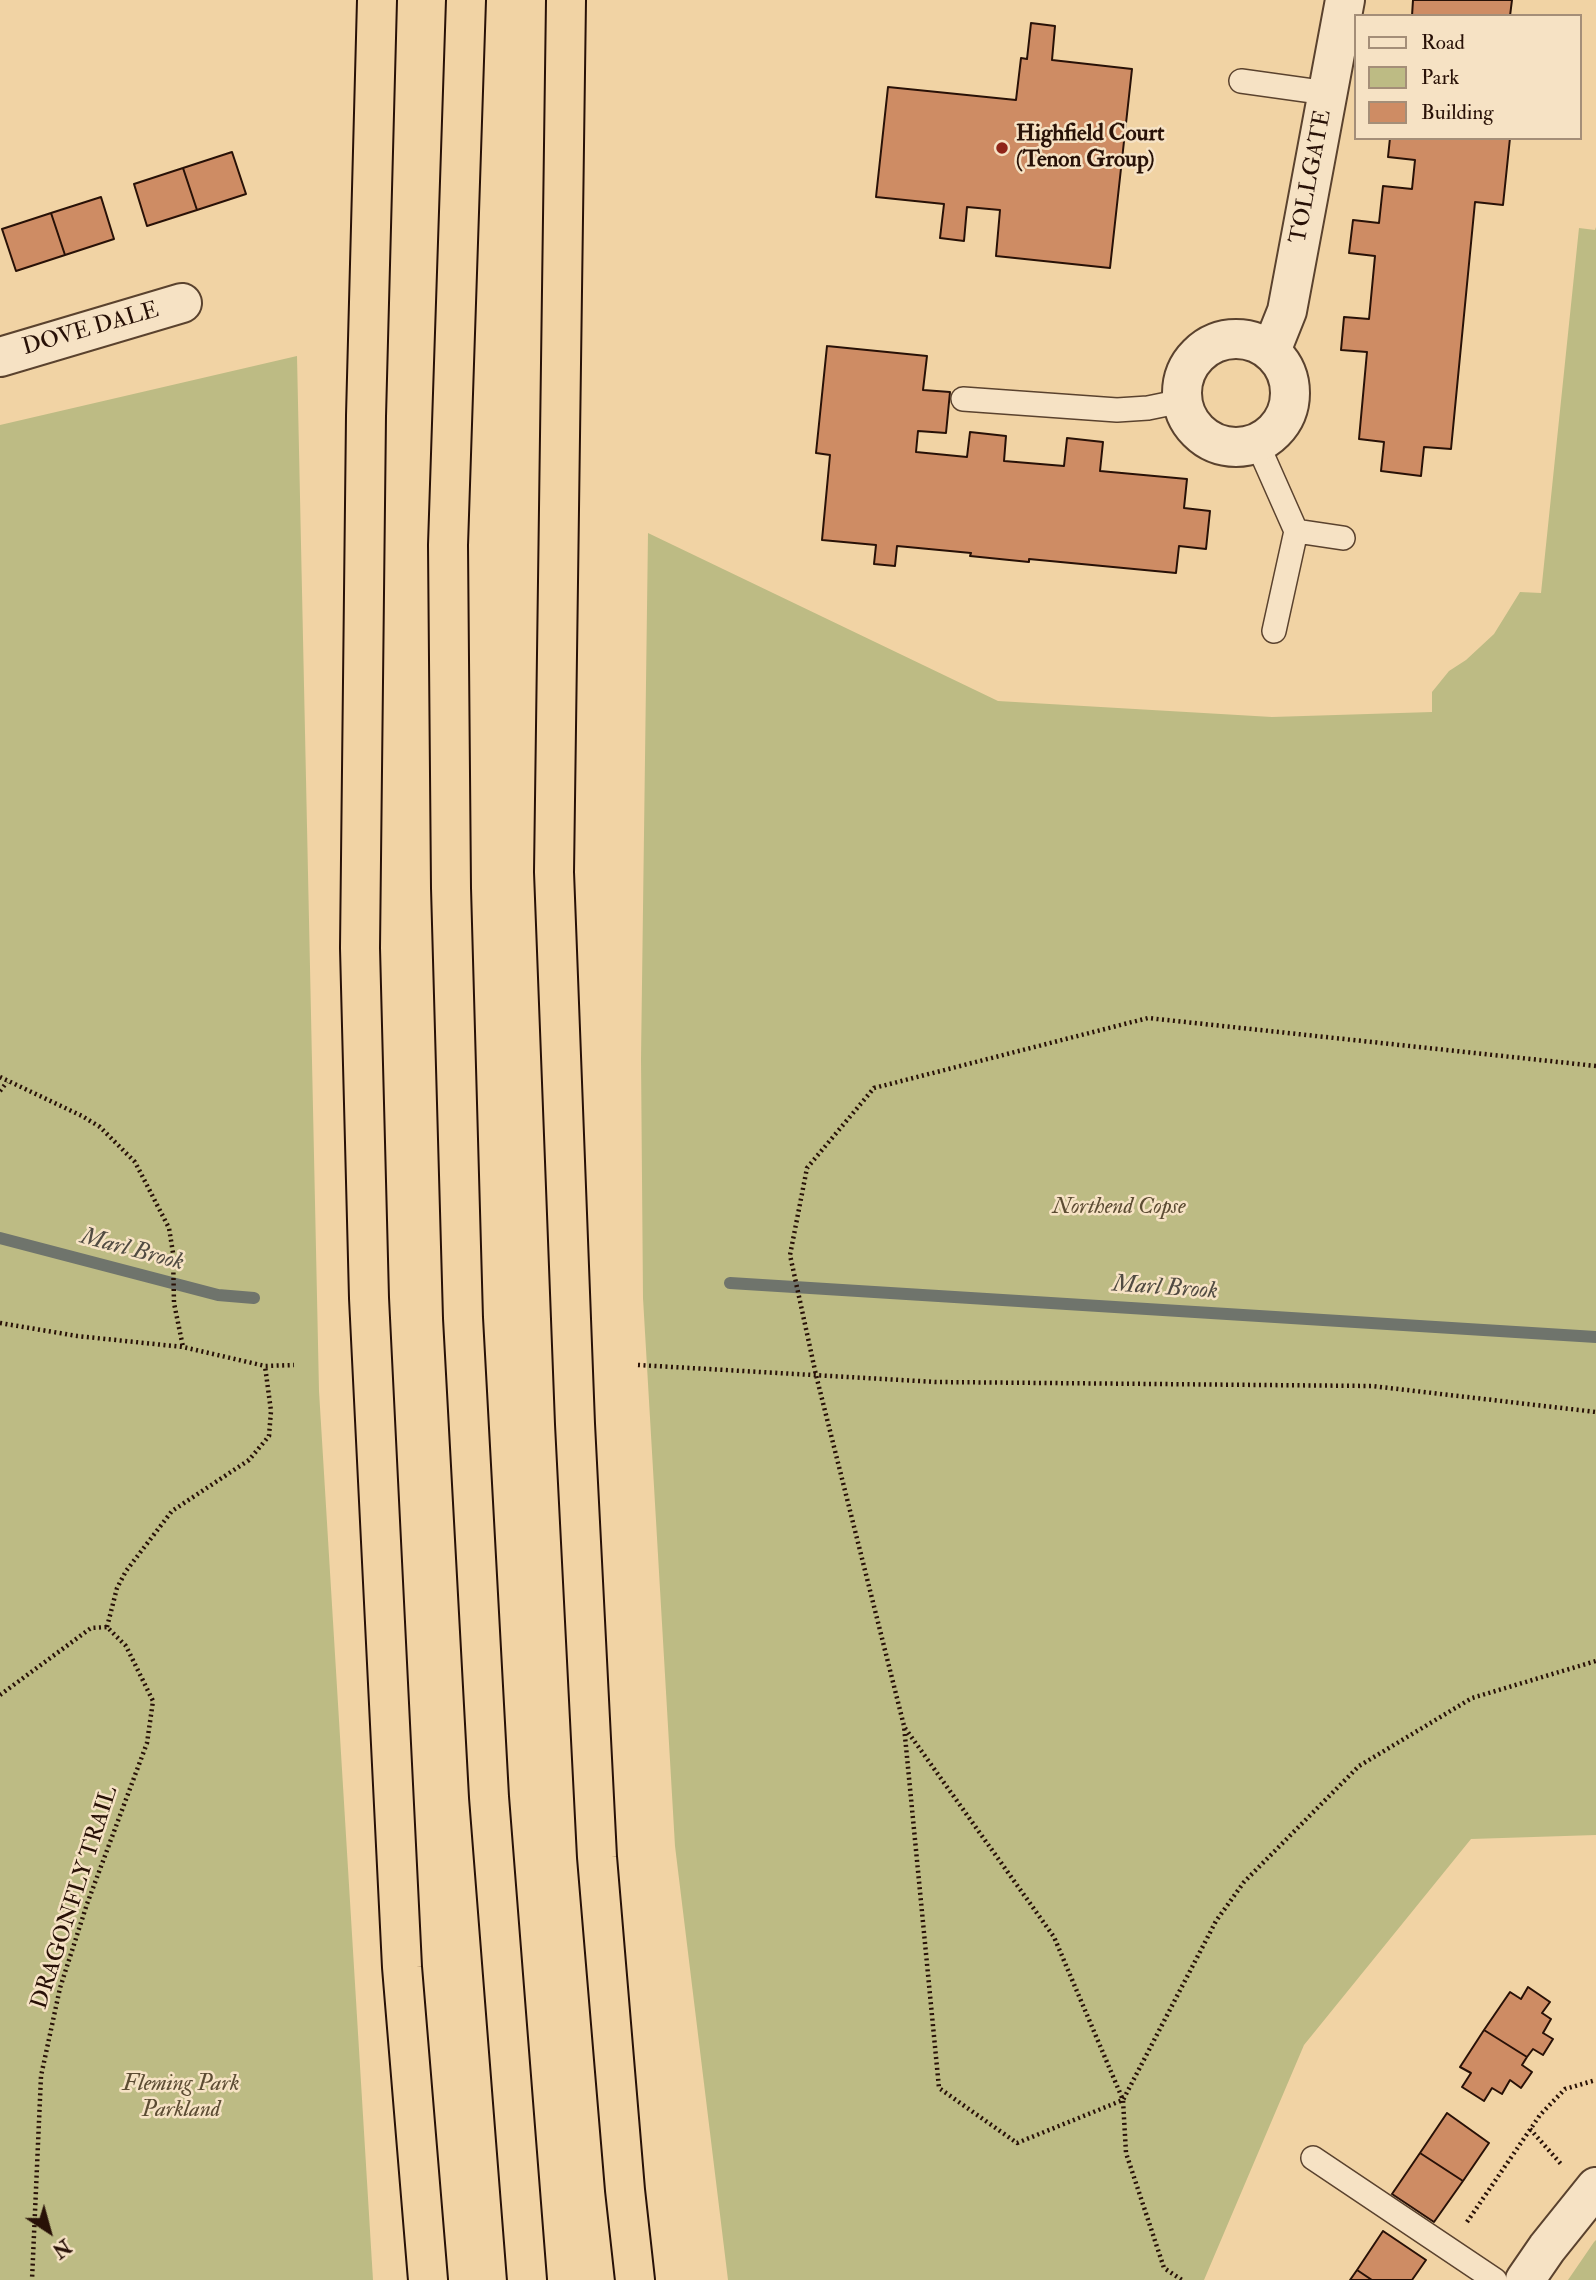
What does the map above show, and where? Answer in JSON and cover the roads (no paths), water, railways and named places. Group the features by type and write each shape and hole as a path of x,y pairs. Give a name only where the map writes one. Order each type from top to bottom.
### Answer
{"highway":[{"path":"377,0 366,416 360,948 369,1298 402,1967 428,2280"},
{"path":"466,0 447,545 453,971 463,1318 489,1797 527,2280"},
{"path":"566,0 554,872 574,1396 597,1857 635,2280"}],"street":[{"name":"TOLLGATE","path":"1271,351 1287,311 1345,0"},
{"name":"DOVE DALE","path":"0,356 182,303"},
{"path":"1237,339 1255,342 1271,351 1283,365 1289,383 1289,402 1283,419 1271,433 1257,443 1240,447 1223,446 1196,430 1182,401 1183,382 1190,365 1202,351 1218,342 1237,339"},
{"path":"1525,2280 1596,2187"}],"lane":[{"path":"1241,81 1327,93"},
{"path":"963,399 1117,410 1148,408 1182,401"},
{"path":"1257,443 1296,531 1274,631"},
{"path":"1296,531 1343,538"},
{"path":"1313,2158 1495,2280"}],"waterway":[{"name":"Marl Brook","path":"0,1238 218,1295 254,1298"},
{"name":"Marl Brook","path":"730,1283 1596,1337"}],"place":[{"name":"Highfield Court (Tenon Group)","path":"1002,148"}],"park label":[{"name":"Northend Copse","path":"1119,1208"},
{"name":"Fleming Park Parkland","path":"181,2098"}]}
